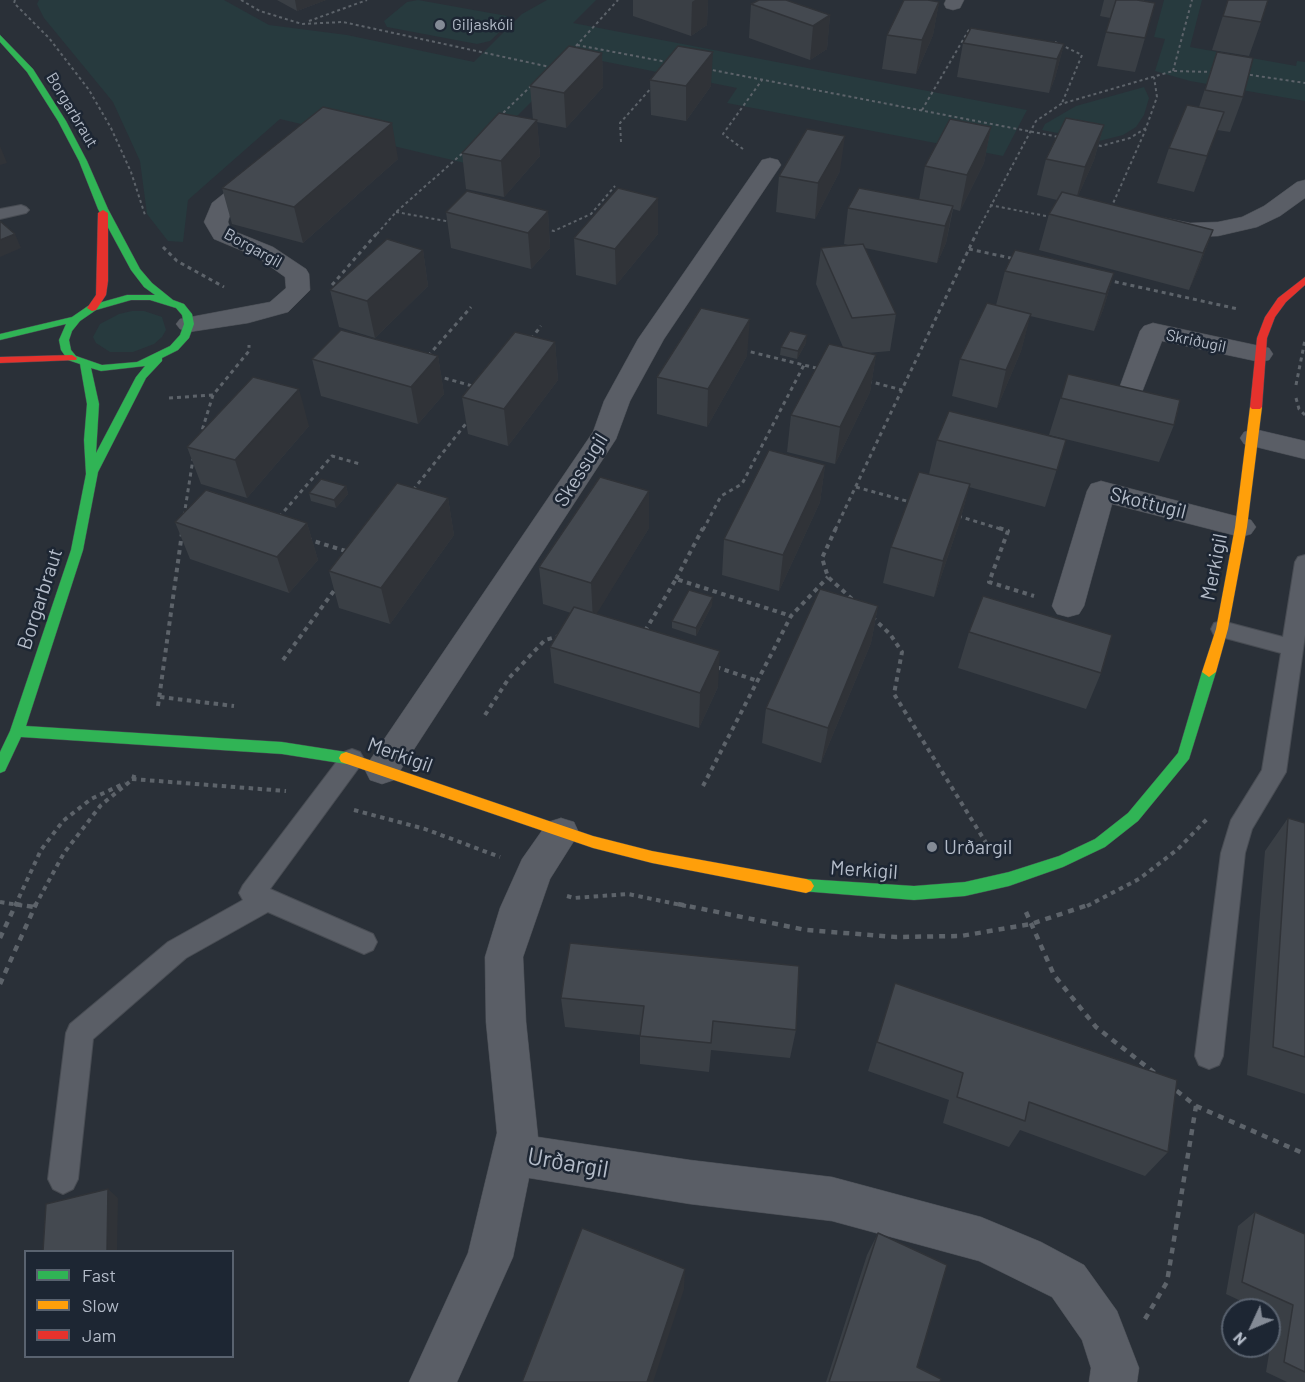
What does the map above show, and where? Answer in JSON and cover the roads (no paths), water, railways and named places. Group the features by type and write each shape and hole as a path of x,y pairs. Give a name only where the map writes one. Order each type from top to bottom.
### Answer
{"street":[{"name":"Borgarbraut","path":"0,37 30,71 62,121 83,161 103,209 136,270 148,285 180,306 187,314 189,324"},
{"name":"Borgargil","path":"189,324 248,315 279,307 298,290 297,274 265,252 222,234 216,222 220,208 279,160"},
{"name":"Skessugil","path":"382,770 606,433 616,401 651,339 770,165"},
{"path":"1109,212 1190,230 1218,229 1249,222 1272,211 1305,187"},
{"name":"Borgarbraut","path":"92,308 101,295 103,281 103,209"},
{"name":"Merkigil","path":"17,730 282,748 352,759 561,833 652,857 805,886 914,893 965,889 1009,879 1063,861 1100,843 1133,817 1184,755 1222,629 1241,527 1254,438 1260,354 1270,317 1282,300 1305,280"},
{"path":"0,337 76,319 92,308 131,297 168,300"},
{"name":"Borgarbraut","path":"0,767 17,730 77,550 92,474 93,404 79,362 66,350 64,340 67,330 76,319"},
{"path":"0,360 79,362 120,368 158,358 174,348 185,336 189,324"},
{"name":"Skriðugil","path":"1133,386 1153,332 1260,354"},
{"name":"Borgarbraut","path":"92,474 141,377 158,358"},
{"path":"1254,438 1305,450"},
{"name":"Skottugil","path":"1068,606 1101,491 1241,527"},
{"name":"Urðargil","path":"433,1382 490,1257 518,1133 506,1022 504,957 535,870 561,833"},
{"name":"Urðargil","path":"513,1154 679,1181 832,1199 981,1239 1025,1258 1068,1281 1101,1327 1114,1375"}],"lane":[{"path":"0,214 21,210"},
{"path":"1209,1056 1233,853 1240,828 1274,772 1305,562"},
{"path":"1222,629 1292,648"},
{"path":"352,759 252,893 364,942"},
{"path":"63,1179 80,1033 177,950 268,900"}],"place":[{"name":"Giljaskóli","path":"440,25"},
{"name":"Urðargil","path":"932,847"}]}
